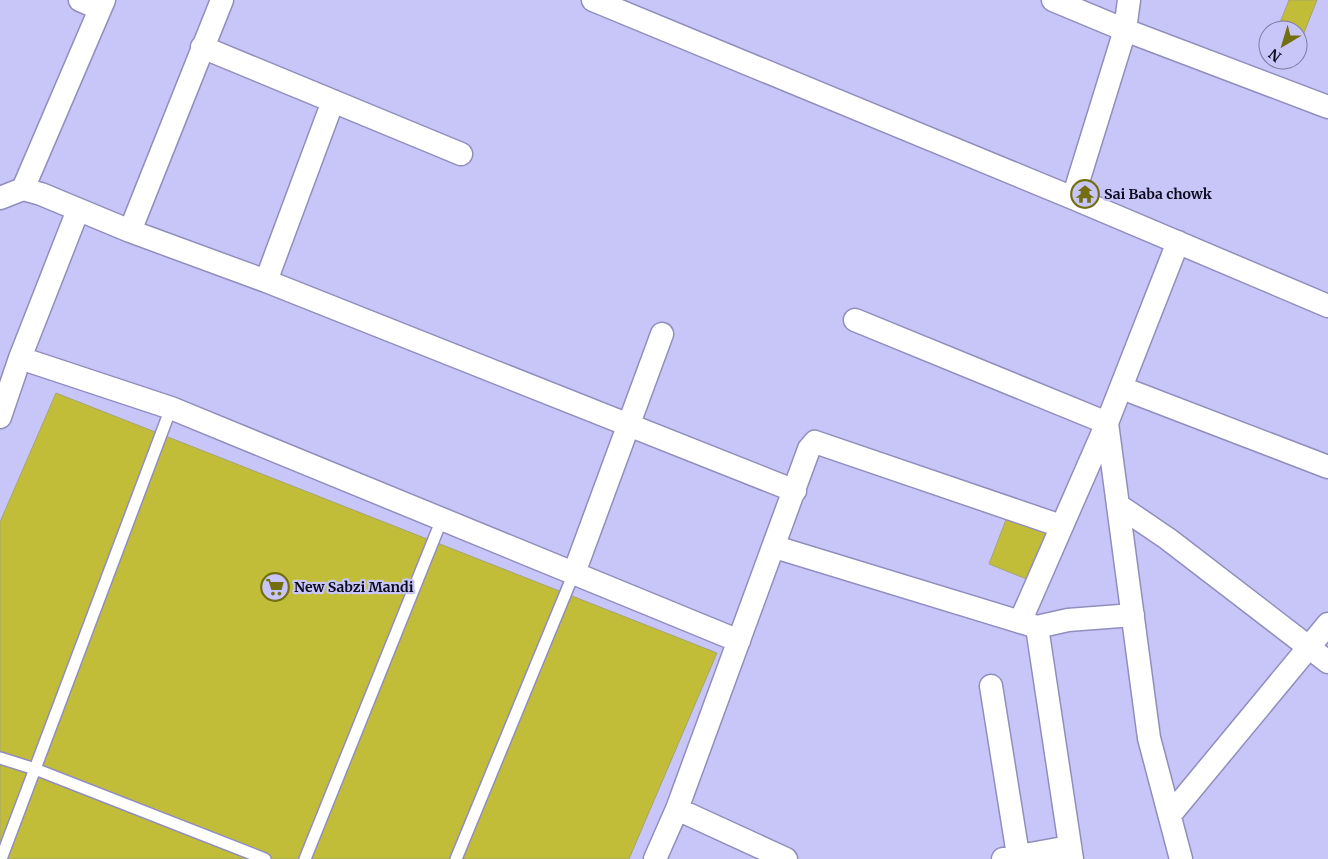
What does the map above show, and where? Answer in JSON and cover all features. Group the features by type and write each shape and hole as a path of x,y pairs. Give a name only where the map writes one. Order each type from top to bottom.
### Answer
{"street":[{"path":"130,231 222,0"},
{"path":"593,0 1074,198 1328,306"},
{"path":"1053,0 1125,30 1328,107"},
{"path":"1074,198 1125,30 1129,0"},
{"path":"23,189 95,3"},
{"path":"202,47 461,154"},
{"path":"266,282 333,101"},
{"path":"0,198 23,189 266,282 795,491"},
{"path":"0,416 20,358 78,210"},
{"path":"991,686 1010,857 1070,853 1028,624 1061,526 1122,388 1178,242"},
{"path":"855,320 1107,423"},
{"path":"574,573 662,334"},
{"path":"20,358 171,408 739,641"},
{"path":"1122,388 1328,468"},
{"path":"1107,423 1149,738 1182,859"},
{"path":"655,859 677,809 775,547 809,449 818,441 1061,526"},
{"path":"1118,505 1168,539 1328,662"},
{"path":"775,547 1028,624 1133,615"},
{"path":"1170,815 1328,624"},
{"path":"677,809 786,859"}],"lane":[{"path":"1,859 171,408"},
{"path":"305,859 442,519"},
{"path":"456,859 574,573"},
{"path":"0,758 35,769 265,859"}],"building":[{"path":"1289,0 1317,0 1308,23 1308,20 1281,20"},
{"name":"New Sabzi Mandi","path":"56,393 717,653 629,859 0,859 0,522"},
{"path":"1007,517 1052,534 1034,582 989,564"}],"place":[{"name":"Sai Baba chowk","path":"1085,194"},
{"name":"New Sabzi Mandi","path":"275,587"}]}
